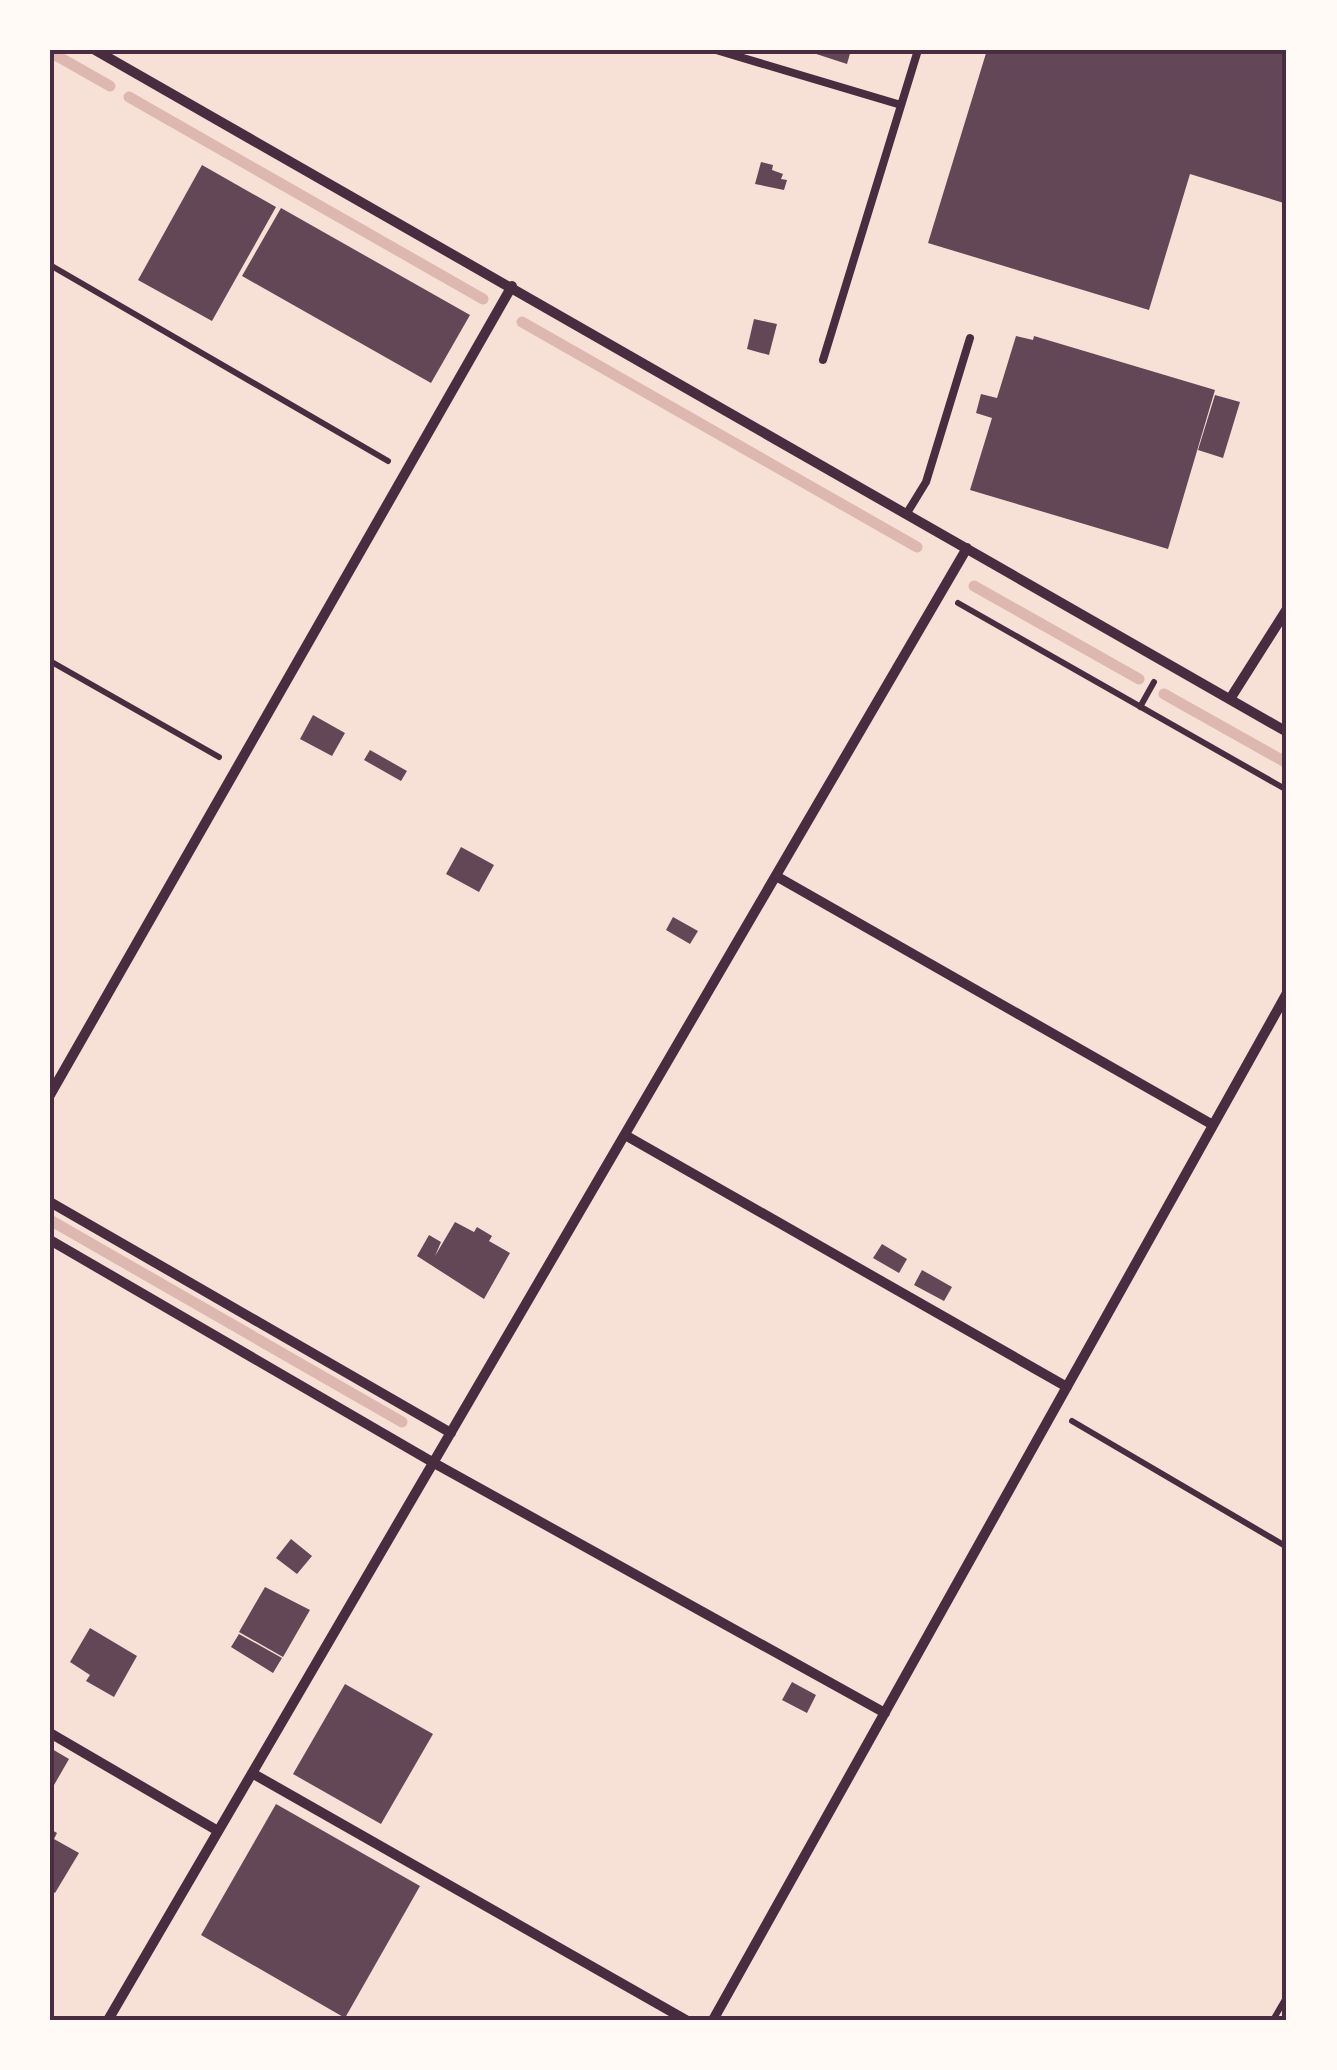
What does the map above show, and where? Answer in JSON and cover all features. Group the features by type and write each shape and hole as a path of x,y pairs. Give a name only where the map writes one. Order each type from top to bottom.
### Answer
{"street":[{"path":"95,50 1287,732"},
{"path":"50,1095 512,286"},
{"path":"108,2020 967,548"},
{"path":"1230,699 1287,609"},
{"path":"776,876 1213,1125"},
{"path":"713,2020 1287,993"},
{"path":"624,1135 1067,1387"},
{"path":"50,1202 451,1432"},
{"path":"50,1240 434,1462 885,1713"},
{"path":"50,1732 218,1831"},
{"path":"252,1773 686,2020"}],"lane":[{"path":"716,50 901,105"},
{"path":"823,360 918,50"},
{"path":"907,513 926,482 970,338"}],"path":[{"path":"50,265 406,471"},
{"path":"941,593 1287,790"},
{"path":"50,660 237,768"},
{"path":"1054,1410 1287,1547"},
{"path":"1274,2020 1287,1996"}],"building":[{"path":"804,50 851,50 847,64"},
{"path":"987,50 1287,50 1287,204 1190,174 1149,310 928,243"},
{"path":"761,162 773,165 772,170 783,174 781,179 787,180 784,190 755,184"},
{"path":"202,165 276,207 212,321 138,280"},
{"path":"281,208 470,315 431,383 242,276"},
{"path":"754,319 777,324 769,355 747,349"},
{"path":"1016,336 1033,340 1034,336 1215,390 1168,549 970,490 992,418 976,413 981,394 997,398"},
{"path":"1215,395 1240,402 1223,458 1198,450"},
{"path":"313,715 345,733 332,756 300,739"},
{"path":"370,750 407,771 401,781 364,760"},
{"path":"461,847 494,865 479,892 446,874"},
{"path":"673,917 698,931 690,944 666,930"},
{"path":"455,1222 474,1232 477,1227 492,1236 489,1241 510,1253 484,1299 417,1256 429,1235 441,1242 435,1256"},
{"path":"882,1244 907,1259 899,1273 873,1258"},
{"path":"922,1270 952,1287 944,1301 914,1285"},
{"path":"291,1539 312,1556 297,1574 276,1558"},
{"path":"265,1587 310,1610 283,1657 239,1632"},
{"path":"90,1628 137,1656 114,1697 86,1681 90,1675 70,1662"},
{"path":"239,1634 282,1658 273,1673 231,1647"},
{"path":"792,1682 816,1695 807,1713 782,1700"},
{"path":"345,1684 433,1734 381,1824 293,1774"},
{"path":"52,1749 69,1759 50,1792 50,1753"},
{"path":"276,1804 420,1886 345,2018 201,1935"},
{"path":"50,1829 57,1833 54,1839 79,1853 55,1893 50,1890"}],"waterway":[{"path":"50,52 110,86"},
{"path":"129,97 483,299"},
{"path":"522,322 917,547"},
{"path":"974,586 1139,679"},
{"path":"1164,694 1287,763"},
{"path":"50,1220 402,1422"}]}
